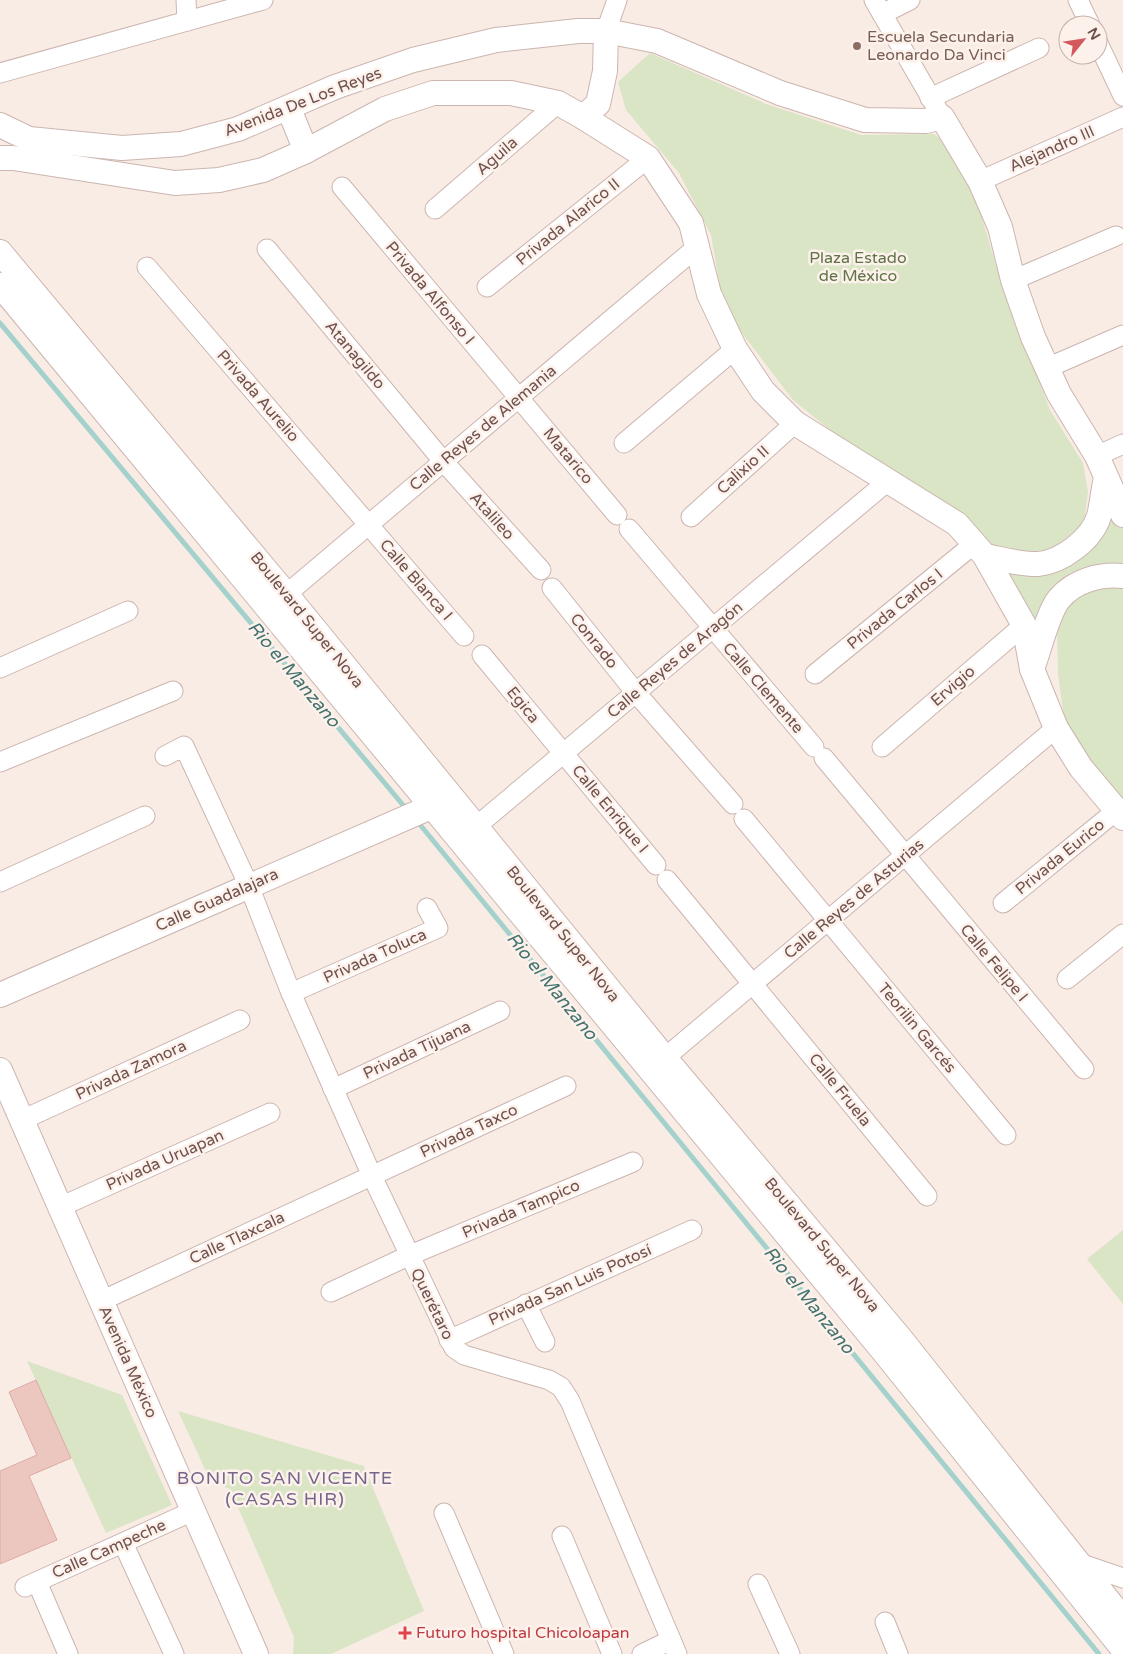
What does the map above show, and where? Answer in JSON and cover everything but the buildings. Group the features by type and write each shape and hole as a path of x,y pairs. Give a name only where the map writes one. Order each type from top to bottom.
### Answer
{"street":[{"path":"186,0 187,21"},
{"path":"0,73 263,0"},
{"path":"583,117 598,104 606,71 606,31 617,0"},
{"path":"910,0 878,7 980,181 1000,227 1013,280 1033,337 1059,394 1097,456 1123,515"},
{"path":"1078,0 1085,15"},
{"name":"Avenida De Los Reyes","path":"0,125 29,139 122,148 180,144 238,129 289,109 335,87 404,63 487,42 578,31 606,31 657,41 780,93 865,120 926,121 936,108"},
{"path":"936,108 1039,48"},
{"path":"1108,64 1123,96"},
{"path":"0,158 13,158 175,183 219,180 263,170 306,151 385,109 433,93 511,93 558,103 583,117 648,158 691,223 709,294 735,349 763,391 795,423 957,524 980,550 1024,625 1032,669 1056,728 1081,768 1120,814"},
{"name":"Aguila","path":"435,209 558,103"},
{"path":"289,109 306,151"},
{"name":"Alejandro III","path":"980,181 1123,117"},
{"name":"Privada Alarico II","path":"487,287 648,158"},
{"name":"Privada Alfonso I","path":"342,187 518,398"},
{"path":"1013,280 1116,236"},
{"name":"Calle Reyes de Alemania","path":"278,601 697,248"},
{"name":"Atanagildo","path":"267,249 443,461"},
{"name":"Boulevard Super Nova","path":"0,252 278,601 658,1064 884,1352 1123,1648"},
{"name":"Privada Aurelio","path":"147,267 369,525"},
{"name":"Boulevard Super Nova","path":"0,285 278,601 429,808 468,833"},
{"path":"1047,368 1123,335"},
{"path":"624,443 735,349"},
{"name":"Matarico","path":"518,398 712,629"},
{"name":"Calixio II","path":"691,517 795,423"},
{"path":"1097,456 1123,444"},
{"name":"Atalileo","path":"443,461 540,570"},
{"path":"980,550 1038,564 1061,557 1078,545 1089,533 1098,517 1106,478"},
{"name":"Calle Reyes de Aragón","path":"468,833 888,481"},
{"name":"Calle Blanca I","path":"369,525 464,636"},
{"name":"Privada Carlos I","path":"815,674 980,550"},
{"path":"1032,669 1059,599 1080,582 1105,574 1123,576"},
{"name":"Conrado","path":"552,588 636,693 739,811"},
{"path":"0,668 128,611"},
{"name":"Ervigio","path":"882,747 1024,625"},
{"name":"Calle Clemente","path":"712,629 819,752 905,856"},
{"name":"Egica","path":"482,655 563,754"},
{"path":"0,762 173,691"},
{"name":"Calle Reyes de Asturias","path":"658,1064 1056,728"},
{"name":"Querétaro","path":"164,756 184,746 249,886 291,993 372,1176 449,1340 454,1348 464,1355 549,1380 561,1387 570,1401 674,1647"},
{"name":"Calle Enrique I","path":"563,754 656,865"},
{"name":"Calle Guadalajara","path":"0,995 429,808"},
{"name":"Teorilin Garcés","path":"739,811 1006,1135"},
{"name":"Privada Eurico","path":"1003,903 1120,814"},
{"path":"0,882 145,816"},
{"name":"Calle Felipe I","path":"905,856 1084,1069"},
{"name":"Calle Fruela","path":"667,880 927,1196"},
{"name":"Privada Toluca","path":"291,993 438,928 427,908"},
{"path":"1067,979 1123,934"},
{"name":"Privada Tijuana","path":"333,1088 500,1011"},
{"name":"Privada Zamora","path":"22,1120 240,1020"},
{"name":"Boulevard Super Nova","path":"658,1064 901,1339 1123,1619"},
{"name":"Avenida México","path":"0,1070 256,1654"},
{"name":"Privada Taxco","path":"372,1176 566,1086"},
{"name":"Privada Uruapan","path":"60,1208 270,1113"},
{"name":"Privada Tampico","path":"331,1292 408,1256 633,1162"},
{"name":"Calle Tlaxcala","path":"102,1301 372,1176"},
{"name":"Privada San Luis Potosí","path":"449,1340 692,1230"},
{"path":"526,1304 545,1342"},
{"name":"Calle Campeche","path":"68,1654 31,1584 193,1511"},
{"path":"444,1513 504,1654"},
{"path":"562,1536 612,1654"},
{"path":"123,1543 174,1654"},
{"path":"1079,1563 1123,1578"},
{"path":"758,1584 790,1654"},
{"path":"884,1622 898,1654"},
{"path":"642,1654 674,1647"}],"green space":[{"name":"Plaza Estado de México","path":"650,53 766,104 861,135 934,134 944,142 951,151 978,204 997,269 1050,410 1083,463 1088,491 1084,523 1052,550 1018,552 984,543 947,503 861,455 793,400 738,328 720,287 711,235 679,173 626,110 618,82"},
{"path":"1113,508 1123,530 1123,568 1038,623 1034,621 1006,570 1029,573"},
{"path":"1111,584 1123,589 1123,802 1090,763 1064,718 1058,674 1057,625 1073,599"},
{"path":"1123,1230 1123,1304 1087,1259"},
{"path":"27,1361 122,1395 172,1505 106,1533"},
{"path":"178,1411 364,1466 424,1611 331,1654 293,1654 294,1637 230,1489 211,1482"}],"waterway":[{"name":"Rio el Manzano","path":"0,323 408,811"},
{"name":"Rio el Manzano","path":"417,821 1099,1654"}],"place":[{"name":"Escuela Secundaria Leonardo Da Vinci","path":"857,46"},
{"name":"Futuro hospital Chicoloapan","path":"405,1633"}],"district":[{"name":"BONITO SAN VICENTE (CASAS HIR)","path":"285,1488"}]}
